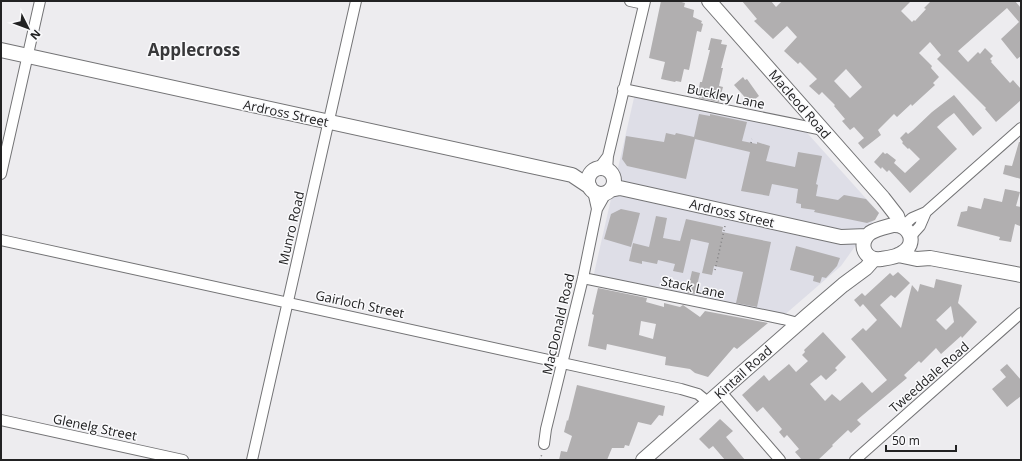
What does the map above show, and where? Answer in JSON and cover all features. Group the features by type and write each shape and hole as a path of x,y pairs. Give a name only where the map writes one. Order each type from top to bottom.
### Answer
{"street":[{"path":"1,174 40,1"},
{"name":"Munro Road","path":"252,460 356,1"},
{"path":"630,1 644,2"},
{"name":"Macleod Road","path":"710,1 883,198 902,231"},
{"name":"MacDonald Road","path":"544,444 546,429 583,278 623,89 644,2"},
{"name":"Ardross Street","path":"1,50 572,175 604,179 841,237 867,236"},
{"name":"Buckley Lane","path":"623,89 823,130"},
{"path":"1021,128 926,212 920,226 902,231 872,232 867,236 864,242 868,254 898,255 917,259 930,258 1021,275"},
{"path":"898,255 906,250 910,245 902,231"},
{"path":"902,231 930,258"},
{"name":"Ardross Street","path":"844,237 868,254"},
{"name":"Gairloch Street","path":"1,240 681,389 698,394 709,403"},
{"name":"Kintail Road","path":"643,460 843,285 868,254"},
{"name":"Stack Lane","path":"583,278 798,323"},
{"name":"Tweeddale Road","path":"855,460 1021,313"},
{"path":"721,392 780,460"},
{"name":"Glenelg Street","path":"1,420 183,460"}],"path":[{"path":"751,143 752,139"},
{"path":"715,270 725,226"}],"shaded area":[{"path":"636,89 800,125 879,213 841,266 782,317 593,278"}],"building":[{"path":"661,1 678,1 685,3 684,7 694,10 693,17 702,21 701,23 703,24 701,32 697,31 689,70 684,69 681,82 661,79 665,62 649,58"},
{"path":"742,1 771,1 776,7 782,1 911,1 901,11 912,22 914,20 915,21 926,9 924,8 931,1 1015,1 1021,8 1021,56 1017,59 1001,39 1019,22 1007,8 958,51 968,62 978,52 980,54 985,48 993,56 990,59 992,61 991,62 1010,83 1013,80 1021,89 1021,100 996,122 985,109 986,108 937,59 941,55 930,42 919,53 932,66 931,68 939,77 933,83 935,85 912,106 911,104 897,117 894,114 878,130 881,135 863,149 858,143 864,138 854,127 850,130 842,121 845,119 834,106 835,105 822,92 819,95 809,86 817,79 800,62 798,64 784,51 797,37 787,26 773,39 754,21 757,19","holes":["846,69 862,87 850,98 834,81"]},
{"path":"711,38 722,40 721,44 727,45 721,68 723,68 719,86 723,87 719,102 699,98 700,94 698,94 700,82 702,82 710,50 708,50"},
{"path":"743,77 745,80 747,79 759,96 750,103 734,85"},
{"path":"954,95 982,128 973,136 954,113 937,127 957,149 910,193 889,170 887,172 882,167 881,169 874,162 883,152 885,154 887,153 896,160 894,163 905,173 920,159 902,143 903,142 900,138 906,132 908,134 932,112"},
{"path":"699,114 710,116 710,114 747,122 742,141 757,144 757,142 770,146 766,161 795,167 798,152 822,156 816,184 818,185 816,196 838,200 844,195 866,199 879,213 875,220 867,223 801,208 801,204 796,203 798,189 772,184 769,196 741,191 750,152 695,139 686,179 627,166 622,159 626,136 664,142 666,133 675,135 676,133 694,137"},
{"path":"1019,142 1021,142 1021,179 1003,174 1005,165 1012,166"},
{"path":"1005,189 1020,192 1016,206 1021,207 1021,221 1020,226 1015,224 1011,242 999,240 1000,237 957,226 961,212 967,211 968,206 981,209 984,198 1002,202"},
{"path":"621,209 640,213 631,247 604,239 611,214"},
{"path":"656,216 667,218 663,238 680,241 686,219 723,227 722,232 771,242 757,307 736,303 743,272 714,266 712,275 702,273 709,243 691,239 683,273 673,271 675,264 658,260 657,264 642,261 642,264 629,261 633,243 649,247"},
{"path":"796,246 840,258 837,266 826,278 822,277 820,283 813,281 814,276 790,270"},
{"path":"692,271 700,273 695,294 687,293"},
{"path":"898,272 910,283 895,298 891,295 880,305 901,328 912,285 918,292 920,284 934,288 936,279 962,285 958,303 977,322 962,338 961,336 941,354 936,348 921,363 919,361 904,375 907,378 857,420 861,424 851,433 848,430 818,460 802,460 795,452 799,449 787,435 784,438 779,432 782,429 763,407 757,412 742,395 764,375 769,381 789,364 796,372 808,361 802,355 805,352 804,350 823,332 846,357 835,368 837,370 826,380 821,375 810,384 825,401 832,394 840,401 862,382 872,393 887,380 851,339 863,328 866,331 877,320 863,304 860,307 854,300 862,293 865,296 890,273 893,276","holes":["951,306 954,322 946,330 936,320"]},
{"path":"598,288 647,298 646,302 664,307 664,303 680,307 683,305 700,317 705,311 768,323 737,349 734,347 708,377 695,373 690,369 665,365 666,357 607,344 606,350 588,346 594,315 592,314","holes":["641,321 656,324 653,339 639,335"]},
{"path":"1007,364 1021,380 1021,396 1007,407 992,389 1006,377 1000,370"},
{"path":"577,385 665,406 663,416 659,415 651,425 638,422 629,446 625,445 624,448 612,448 607,460 559,460 561,451 567,452 572,436 564,432"},
{"path":"720,419 733,431 726,437 745,460 725,460 713,446 709,449 699,439"}],"district":[{"name":"Applecross","path":"194,49"}]}
